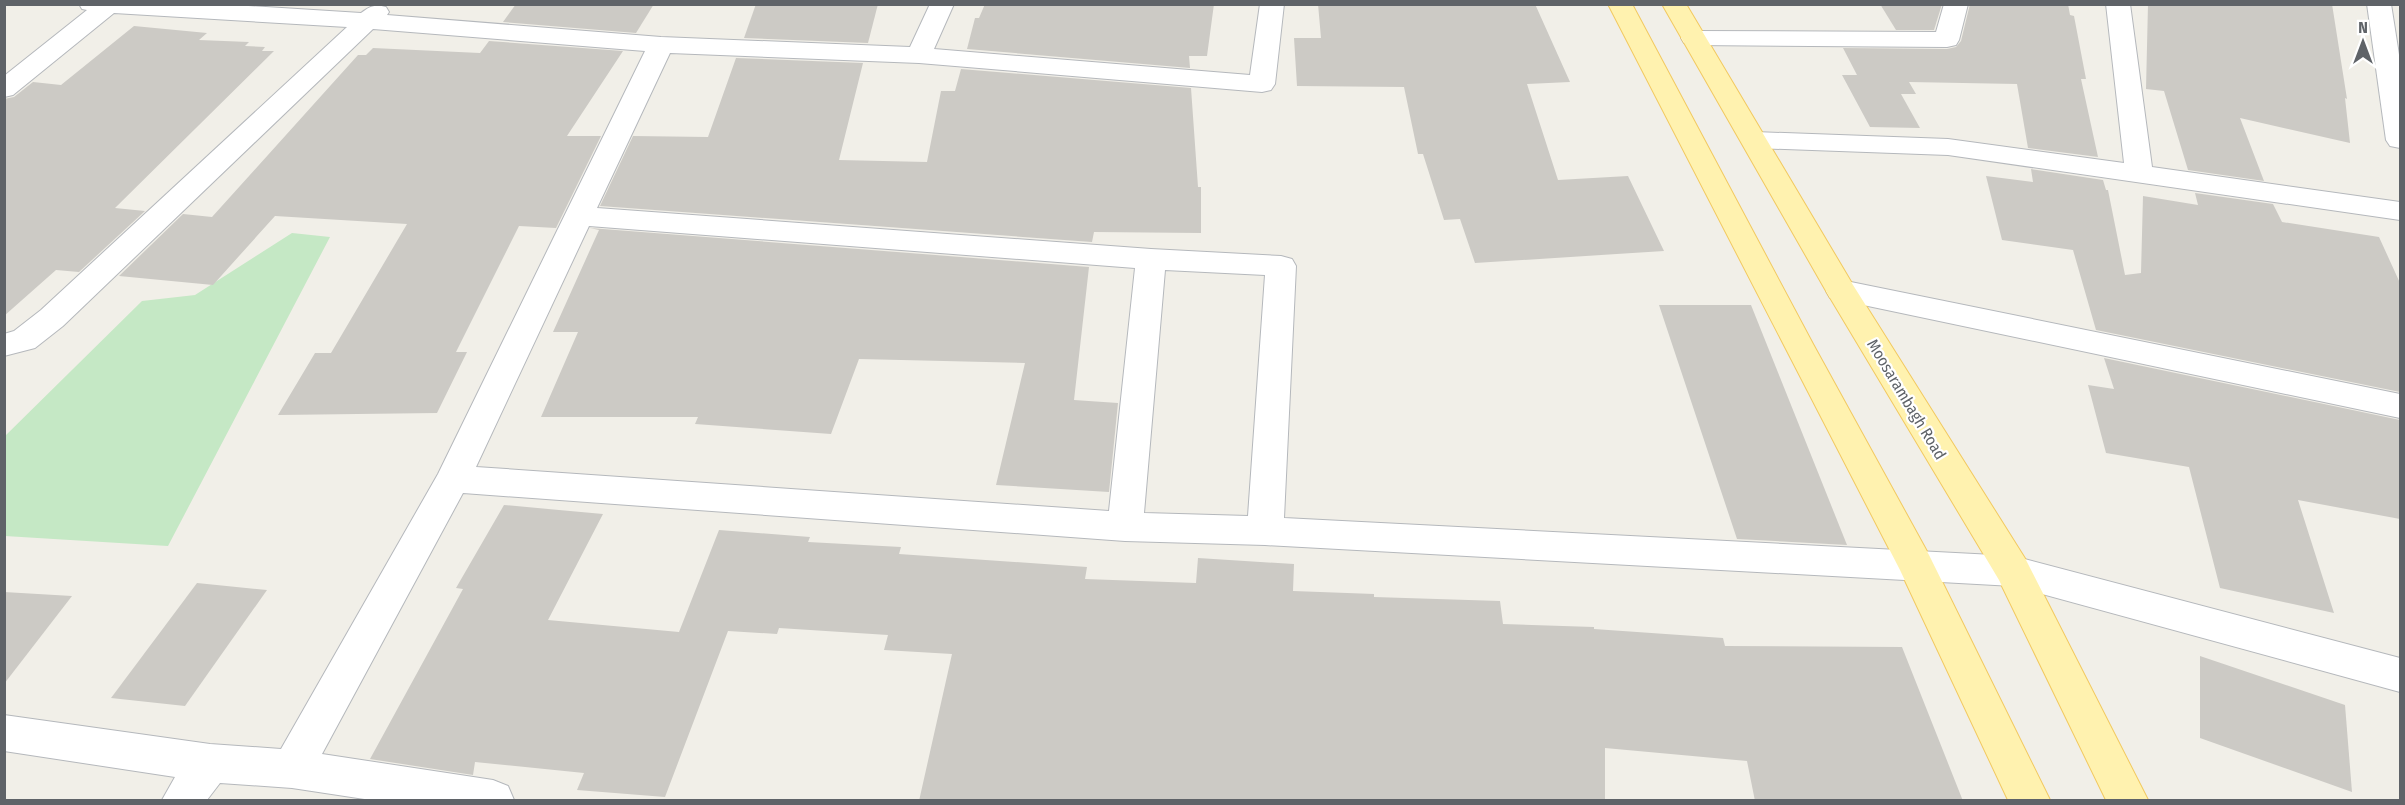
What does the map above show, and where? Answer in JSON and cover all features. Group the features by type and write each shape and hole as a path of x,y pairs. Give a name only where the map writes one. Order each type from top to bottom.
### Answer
{"main road":[{"path":"1620,4 1797,345 1916,566 2029,801"},
{"name":"Moosarambagh Road","path":"1674,4 1841,291 2013,571 2127,801"}],"street":[{"path":"919,55 942,4"},
{"path":"4,89 103,5 376,13 661,45 919,55 1262,84 1272,4"},
{"path":"1693,38 1947,40 1956,4"},
{"path":"2118,4 2139,173"},
{"path":"2379,4 2400,140"},
{"path":"4,345 24,340 52,318 376,13"},
{"path":"292,769 453,479 661,45"},
{"path":"1755,140 1948,147 2400,211"},
{"path":"581,216 1151,259 1281,266 1265,531"},
{"path":"1125,527 1151,259"},
{"path":"1841,291 2400,406"},
{"path":"453,479 1125,527 1265,531 2013,571 2400,675"},
{"path":"4,732 210,763 292,769 492,801"},
{"path":"183,801 210,763"}],"green space":[{"path":"292,233 330,237 168,546 5,536 4,437 142,301 195,295"}],"building":[{"path":"516,4 654,4 636,33 503,22"},
{"path":"756,4 878,4 868,43 744,38"},
{"path":"985,4 1214,4 1207,56 1189,56 1190,68 967,49 975,18 979,18"},
{"path":"1318,4 1535,4 1570,82 1527,84 1558,180 1628,176 1664,251 1475,263 1460,219 1444,220 1423,154 1418,154 1404,87 1297,86 1294,38 1321,38"},
{"path":"1880,4 1942,4 1934,30 1896,30"},
{"path":"1970,4 2068,4 2070,15 2074,16 2086,79 2081,79 2098,157 2028,148 2017,84 1909,82 1916,94 1901,94 1920,128 1870,127 1842,75 1857,75 1843,48 1947,49 1956,47 1961,41"},
{"path":"2148,4 2332,4 2347,99 2345,98 2350,143 2240,118 2264,181 2188,170 2164,91 2146,89"},
{"path":"134,26 207,33 199,40 249,42 245,46 265,47 262,51 274,51 115,208 145,211 79,272 56,270 4,316 4,99 14,97 33,82 61,85"},
{"path":"489,41 623,51 567,136 601,136 556,228 519,226 456,352 467,352 437,413 278,415 315,353 331,353 407,224 275,216 213,285 119,276 183,214 212,217 358,55 366,55 373,48 480,53"},
{"path":"736,58 863,63 839,160 927,162 941,91 955,91 961,69 1191,88 1198,187 1201,187 1201,233 1094,232 1092,242 600,206 633,136 708,137"},
{"path":"2031,169 2103,180 2108,190 2125,275 2141,273 2143,196 2198,205 2195,193 2273,204 2282,222 2379,237 2400,283 2400,392 2096,330 2073,250 2002,240 1986,176 2033,182"},
{"path":"590,228 1089,267 1074,400 1118,403 1109,492 996,485 1025,363 859,359 831,434 695,424 698,417 541,417 578,332 553,332 599,230"},
{"path":"1659,305 1751,305 1847,545 1737,539"},
{"path":"2104,358 2400,420 2400,519 2298,500 2334,613 2220,588 2189,467 2106,453 2088,385 2114,389"},
{"path":"504,505 603,514 548,620 679,632 719,530 810,537 808,542 901,547 899,554 1087,567 1085,579 1196,583 1198,558 1294,564 1293,591 1374,594 1374,597 1500,601 1503,624 1594,627 1594,629 1723,638 1725,646 1902,647 1963,801 1755,801 1747,761 1605,748 1605,801 919,801 952,654 884,650 888,635 779,628 777,634 728,631 665,797 577,790 584,773 475,762 473,775 370,759 463,589 456,588"},
{"path":"197,583 267,590 185,706 111,698"},
{"path":"4,592 72,596 4,684"},
{"path":"2200,656 2345,705 2352,792 2200,738"}]}
